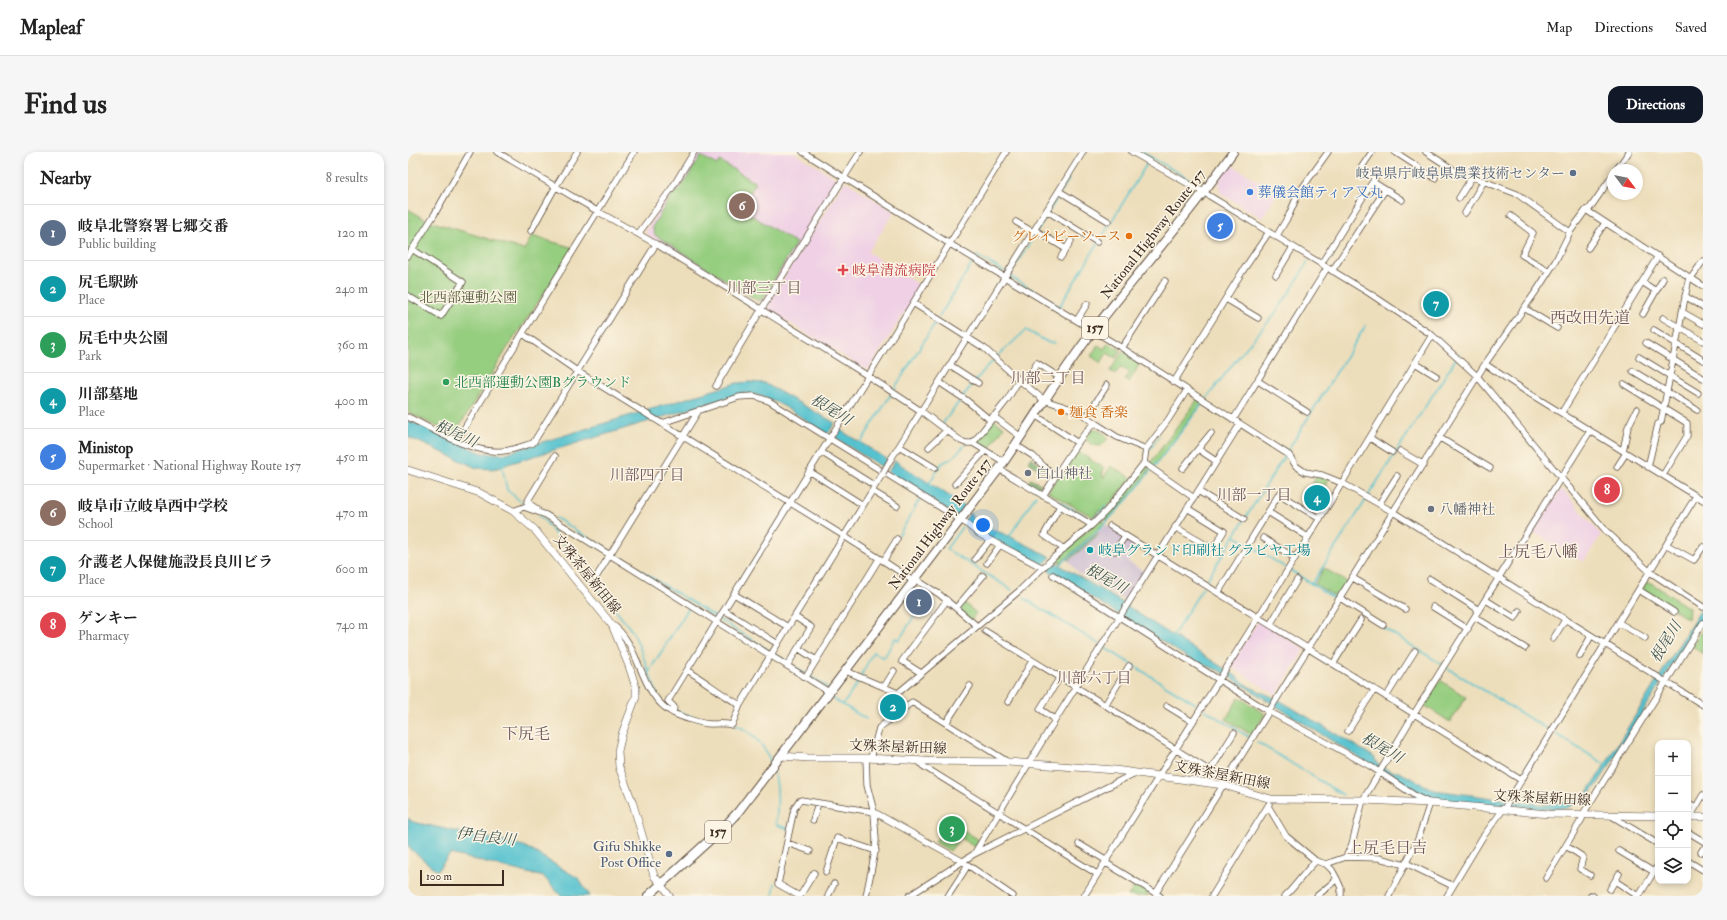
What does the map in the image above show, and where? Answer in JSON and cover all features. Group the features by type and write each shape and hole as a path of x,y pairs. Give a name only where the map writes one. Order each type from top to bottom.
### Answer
{"highway":[{"name":"National Highway Route 157","path":"648,896 724,827 738,812 999,469 1059,377 1093,331 1233,152"}],"main road":[{"name":"文殊茶屋新田線","path":"408,470 480,493 513,511 534,529 612,625 629,666 636,688 636,698 622,734 618,751 620,767 633,804 654,876 659,886"},
{"name":"文殊茶屋新田線","path":"781,756 919,761 1008,762 1115,770 1224,783 1270,802 1363,800 1430,803 1549,814 1655,816"},
{"path":"1691,818 1703,817"}],"street":[{"path":"408,256 470,152"},
{"path":"497,152 656,244 868,376 921,411 960,441 973,443 1004,462"},
{"path":"531,232 556,186 577,152"},
{"path":"457,440 634,152"},
{"path":"638,234 665,199 694,152"},
{"path":"803,152 950,244 1122,348 1289,455 1296,466 1305,472 1322,475 1342,483 1393,512 1703,705"},
{"path":"716,386 860,152"},
{"path":"673,713 674,707 668,701 1006,152"},
{"path":"612,625 620,631 631,646 646,681 656,698 673,713 701,722 732,725 740,706 891,459 1083,152"},
{"path":"1132,152 1203,192 1269,232 1432,335 1477,376 1606,530 1650,572 1703,607"},
{"path":"1276,237 1289,215 1298,194 1328,152"},
{"path":"1321,264 1373,182 1375,177 1361,168 1372,152"},
{"path":"1395,152 1435,178"},
{"path":"1426,152 1460,174 1484,181 1517,194 1570,232"},
{"path":"1620,164 1629,152"},
{"path":"1459,198 1472,177"},
{"path":"1465,213 1484,181"},
{"path":"1373,182 1402,200"},
{"path":"1079,844 1155,894 1393,512 1424,465 1477,376 1549,271 1570,232 1586,210 1590,208 1607,184"},
{"path":"1233,420 1330,270 1385,190"},
{"path":"1059,191 1108,221"},
{"path":"1098,215 1102,208"},
{"path":"1586,210 1703,286"},
{"path":"1047,211 1083,236 1097,242"},
{"path":"1511,216 1533,233 1522,255 1549,271"},
{"path":"1016,222 1066,249"},
{"path":"1588,248 1605,223"},
{"path":"1174,382 1269,232"},
{"path":"1061,257 1071,241"},
{"path":"408,418 483,450 502,451 533,443 656,244"},
{"path":"1276,275 1293,247"},
{"path":"408,296 441,316 463,282 412,249"},
{"path":"1562,412 1658,256"},
{"path":"1648,467 1668,392 1685,296 1690,278 1703,261"},
{"path":"1643,314 1663,280"},
{"path":"1122,348 1165,281"},
{"path":"1642,282 1656,291"},
{"path":"1685,296 1703,307"},
{"path":"1226,299 1258,318"},
{"path":"913,303 984,348 1021,382 1044,400 1072,408 1117,437 1146,449"},
{"path":"1077,320 1087,304"},
{"path":"1524,308 1557,328"},
{"path":"1682,312 1703,324"},
{"path":"1663,318 1703,341"},
{"path":"1654,330 1703,360"},
{"path":"523,334 577,371 947,600 977,626"},
{"path":"1084,896 1097,874 1107,862 1226,667 1320,519 1432,335"},
{"path":"1646,343 1703,378"},
{"path":"1638,357 1698,393"},
{"path":"973,443 991,418 1037,363 1059,377"},
{"path":"1415,363 1436,376"},
{"path":"1486,364 1527,392 1562,412 1590,431 1703,500"},
{"path":"950,365 978,383"},
{"path":"1633,371 1697,410"},
{"path":"939,382 1021,437"},
{"path":"1258,382 1307,412"},
{"path":"1624,384 1686,422 1687,436 1663,475"},
{"path":"1086,416 1107,385"},
{"path":"846,671 898,693 1092,525 1117,498 1144,463 1146,449 1168,420 1187,390"},
{"path":"660,422 739,397 754,396 762,398 830,437 922,496 963,516 974,531 1043,568"},
{"path":"1617,467 1624,452 1628,427 1637,409"},
{"path":"595,579 699,410"},
{"path":"1035,415 1078,443"},
{"path":"1043,496 1078,443 1095,423"},
{"path":"974,854 1055,719 1240,424"},
{"path":"929,447 947,430"},
{"path":"1346,857 1352,844 1363,800 1414,714 1562,479 1590,431"},
{"path":"1183,468 1211,433"},
{"path":"1370,438 1392,452"},
{"path":"1440,438 1490,468"},
{"path":"1016,445 1033,456 1055,477"},
{"path":"899,446 935,468"},
{"path":"1198,449 1216,461"},
{"path":"955,484 985,450"},
{"path":"1400,451 1424,465"},
{"path":"821,452 874,488 897,506"},
{"path":"555,456 527,502 806,677 828,694"},
{"path":"1144,463 1194,498"},
{"path":"999,469 1092,525"},
{"path":"809,471 863,506"},
{"path":"1379,504 1397,476"},
{"path":"1198,491 1244,519"},
{"path":"1218,593 1279,494 1320,519"},
{"path":"1447,896 1482,838 1504,809 1696,496"},
{"path":"1060,506 1044,535 1064,548"},
{"path":"513,511 524,507 546,515"},
{"path":"1175,527 1213,549 1224,531 1187,508"},
{"path":"1268,512 1308,537"},
{"path":"1110,526 1521,780"},
{"path":"1115,552 1125,536"},
{"path":"1263,538 1295,558"},
{"path":"806,677 881,560 897,539"},
{"path":"975,560 990,540"},
{"path":"987,563 1000,545"},
{"path":"1667,545 1694,560 1703,547"},
{"path":"1053,575 1218,680 1380,772 1416,797 1430,803 1418,839 1388,896"},
{"path":"956,608 983,576"},
{"path":"1353,578 1404,609"},
{"path":"1430,579 1479,610"},
{"path":"1270,625 1297,580"},
{"path":"1639,590 1674,612"},
{"path":"734,594 788,628"},
{"path":"1340,598 1383,624"},
{"path":"921,673 902,661 947,600"},
{"path":"1486,600 1515,618 1519,611"},
{"path":"1433,607 1468,629"},
{"path":"724,610 778,644"},
{"path":"787,666 811,627 795,617"},
{"path":"1475,617 1525,648"},
{"path":"1333,664 1361,620"},
{"path":"1553,639 1565,620"},
{"path":"1619,623 1645,638"},
{"path":"1546,878 1582,818 1582,814 1664,682 1703,623"},
{"path":"985,631 1210,771 1224,783"},
{"path":"1580,656 1591,636"},
{"path":"798,648 816,660"},
{"path":"1386,697 1415,651"},
{"path":"1008,702 1032,661"},
{"path":"1105,705 1129,666"},
{"path":"687,670 710,684 716,691 740,706"},
{"path":"884,687 894,671"},
{"path":"1055,719 1040,709 1060,677"},
{"path":"946,723 970,686"},
{"path":"1348,731 1374,690"},
{"path":"866,896 876,851 874,812 867,785 869,758 880,728 912,702 1008,762"},
{"path":"1168,706 1192,722"},
{"path":"1210,771 1234,733"},
{"path":"919,761 924,766 999,812 1023,829 1097,874"},
{"path":"909,896 974,854 1135,773"},
{"path":"1691,815 1703,795"},
{"path":"814,873 800,896 778,884 794,809 798,802 802,800 874,812 968,864 1013,896"},
{"path":"1270,802 1286,836 1316,861 1326,864 1338,879 1341,888 1341,896"},
{"path":"1212,896 1270,802"},
{"path":"813,820 818,803"},
{"path":"1691,804 1696,807"},
{"path":"1608,814 1655,842"},
{"path":"1691,834 1703,841"},
{"path":"826,872 837,838 876,851"},
{"path":"787,843 810,851"},
{"path":"1566,846 1583,857 1580,869 1590,875"},
{"path":"1615,881 1639,896 1654,872 1619,851"},
{"path":"1326,864 1346,857 1379,858 1406,864 1453,886"},
{"path":"1285,896 1299,883 1304,872 1316,861"},
{"path":"1691,863 1703,870"},
{"path":"948,896 968,864"},
{"path":"1610,889 1619,874"},
{"path":"1317,896 1338,879"},
{"path":"828,896 834,884"},
{"path":"659,886 670,896"}],"shaded area":[{"path":"696,152 793,152 836,178 837,183 763,301 759,302 647,235 646,230"},
{"name":"葬儀会館ティア又丸","path":"1230,164 1260,182 1262,181 1279,190 1262,218 1221,194 1219,180"},
{"name":"岐阜清流病院","path":"845,181 894,212 868,252 921,286 868,371 765,308"},
{"path":"1560,490 1565,492 1601,535 1583,562 1533,532"},
{"path":"1106,525 1138,546 1128,562 1145,572 1126,601 1078,573 1067,559"},
{"path":"1259,620 1305,649 1276,695 1230,666"}],"green space":[{"path":"701,156 717,165 720,161 756,183 740,208 796,243 763,299 758,301 655,235 652,227 675,190 678,192"},
{"name":"北西部運動公園","path":"408,209 426,220 524,250 532,236 574,248 508,347 454,435 408,412"},
{"path":"1108,343 1121,350 1116,358 1107,353 1101,363 1091,356 1098,345 1104,349"},
{"path":"1123,351 1140,363 1129,382 1125,379 1130,373 1121,367 1115,374 1110,371"},
{"path":"1198,399 1203,402 1152,469 1148,466"},
{"path":"993,419 1004,427 989,449 977,442"},
{"path":"1093,429 1097,429 1106,435 1107,440 1101,446 1092,445 1085,439"},
{"path":"1075,450 1104,468 1102,476 1104,477 1111,466 1132,478 1103,512 1099,510 1093,517 1048,492"},
{"path":"1031,457 1045,469 1043,472 1028,462"},
{"path":"1144,466 1150,469 1137,487 1107,520 1102,517"},
{"path":"1317,475 1329,479 1321,493 1311,487"},
{"path":"1030,479 1041,484 1037,490 1027,484"},
{"path":"1100,519 1105,523 1061,563 1054,560"},
{"path":"1098,533 1099,534 1069,560 1068,559"},
{"path":"1324,568 1347,582 1338,598 1315,584"},
{"path":"1646,582 1651,583 1689,608 1688,619 1642,590"},
{"path":"962,601 976,613 971,620 956,608"},
{"path":"1703,629 1703,654 1692,646"},
{"path":"1440,680 1466,697 1450,722 1424,705"},
{"path":"1239,697 1265,714 1252,735 1226,719"},
{"path":"948,820 979,840 975,847 960,838 950,851 935,842"},
{"path":"1136,884 1148,891 1149,893 1147,896 1128,896"}],"water":[{"path":"737,383 764,383 835,423 827,435 776,402 754,394 742,393 497,468 489,469 477,468 408,437 408,420 482,453 503,454"},
{"path":"840,430 887,459 882,467 835,438"},
{"path":"895,461 965,506 958,517 888,472"},
{"path":"970,513 972,518 979,524 1009,536 1051,557 1043,565 980,533 965,521"},
{"path":"1053,561 1123,603 1236,676 1248,686 1279,700 1374,757 1378,765 1390,771 1399,772 1434,790 1545,805 1570,801 1588,792 1703,606 1703,616 1599,782 1586,799 1566,808 1543,809 1429,799 1422,797 1220,671 1190,659 1054,574 1046,568"},
{"path":"408,818 413,822 524,846 578,878 590,896 561,896 544,877 450,854 437,871 408,847"}],"waterway":[{"path":"1142,152 1191,180"},
{"path":"1059,307 1151,157"},
{"path":"1050,210 1069,179"},
{"path":"1048,214 1010,274 1011,277 1060,307"},
{"path":"976,257 977,256 1005,272"},
{"path":"939,317 974,260"},
{"path":"1206,399 1240,355 1274,315 1292,289 1308,261"},
{"path":"860,444 937,320"},
{"path":"1205,583 1366,325"},
{"path":"997,357 1026,330 1049,343 1055,343"},
{"path":"1368,496 1459,354"},
{"path":"963,396 994,360"},
{"path":"942,425 961,399"},
{"path":"1154,467 1204,402"},
{"path":"1148,452 1159,436"},
{"path":"929,484 941,464 952,458 965,445"},
{"path":"502,466 507,490 525,505"},
{"path":"1060,565 1108,520 1151,470"},
{"path":"1009,537 1036,495"},
{"path":"899,535 921,497"},
{"path":"1056,500 1092,520 1107,506"},
{"path":"1312,584 1366,500"},
{"path":"539,509 548,513"},
{"path":"538,515 544,520 632,631 657,694"},
{"path":"556,518 770,651"},
{"path":"962,527 946,549 1012,590"},
{"path":"1235,536 1286,568"},
{"path":"601,575 611,558"},
{"path":"1290,570 1337,600"},
{"path":"1173,636 1203,587"},
{"path":"1024,598 1196,704"},
{"path":"648,673 690,606"},
{"path":"861,676 873,652 884,658 895,638 899,640 920,607"},
{"path":"1382,627 1443,665"},
{"path":"773,653 787,662"},
{"path":"790,664 806,674"},
{"path":"1446,667 1550,731"},
{"path":"809,676 827,688"},
{"path":"843,705 860,679"},
{"path":"830,697 866,719"},
{"path":"1204,709 1249,737"},
{"path":"676,711 705,721"},
{"path":"734,724 746,730 757,739 769,757 771,763"},
{"path":"1554,733 1606,765"},
{"path":"1257,742 1343,795"},
{"path":"774,771 778,797 776,823 777,825 787,828 787,830"},
{"path":"773,896 775,883"}],"place":[{"name":"岐阜県庁岐阜県農業技術センター","path":"1573,173"},
{"name":"葬儀会館ティア又丸","path":"1250,192"},
{"name":"岐阜市立岐阜西中学校","path":"742,206"},
{"name":"Ministop","path":"1220,226"},
{"name":"グレイビーソース","path":"1129,236"},
{"name":"岐阜清流病院","path":"843,270"},
{"name":"介護老人保健施設長良川ビラ","path":"1436,304"},
{"name":"北西部運動公園Bグラウンド","path":"446,382"},
{"name":"麺食 香楽","path":"1061,412"},
{"name":"白山神社","path":"1028,473"},
{"name":"ゲンキー","path":"1607,490"},
{"name":"川部墓地","path":"1317,498"},
{"name":"八幡神社","path":"1431,509"},
{"name":"岐阜グランド印刷社 グラビヤ工場","path":"1090,550"},
{"name":"岐阜北警察署七郷交番","path":"919,602"},
{"name":"尻毛駅跡","path":"893,707"},
{"name":"尻毛中央公園","path":"952,829"},
{"name":"Gifu Shikke Post Office","path":"669,854"}],"district":[{"name":"川部三丁目","path":"764,288"},
{"name":"西改田先道","path":"1590,318"},
{"name":"川部二丁目","path":"1048,378"},
{"name":"川部四丁目","path":"647,475"},
{"name":"川部一丁目","path":"1254,495"},
{"name":"上尻毛八幡","path":"1538,552"},
{"name":"川部六丁目","path":"1094,678"},
{"name":"下尻毛","path":"526,734"},
{"name":"上尻毛日吉","path":"1387,848"}],"water label":[{"name":"根尾川","path":"831,410"},
{"name":"根尾川","path":"456,434"},
{"name":"根尾川","path":"1106,579"},
{"name":"根尾川","path":"1666,642"},
{"name":"根尾川","path":"1382,748"},
{"name":"伊自良川","path":"486,837"}]}
